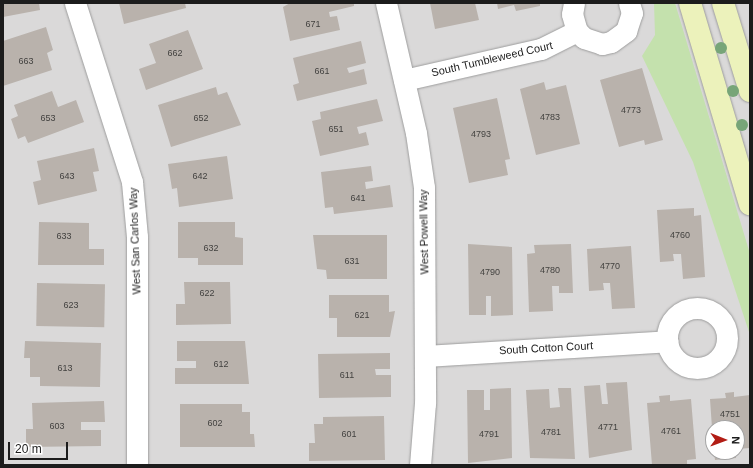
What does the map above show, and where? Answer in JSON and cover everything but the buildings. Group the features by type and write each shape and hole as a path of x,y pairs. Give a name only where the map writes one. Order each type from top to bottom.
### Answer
{"street":[{"name":"West San Carlos Way","path":"75,3 132,182 137,237 137,465"},
{"name":"West Powell Way","path":"386,3 404,80 424,187 425,356 420,465"},
{"path":"574,3 572,14 578,31 592,42 611,42 619,38 630,23 629,3"},
{"path":"690,3 750,204"},
{"path":"723,3 750,91"},
{"name":"South Tumbleweed Court","path":"404,80 541,49 578,31"},
{"name":"South Cotton Court","path":"425,356 668,341"}],"shaded area":[{"path":"3,3 750,3 750,465 3,465"}],"green space":[{"path":"654,3 675,3 750,254 750,335 693,162 642,56 655,35"}]}
